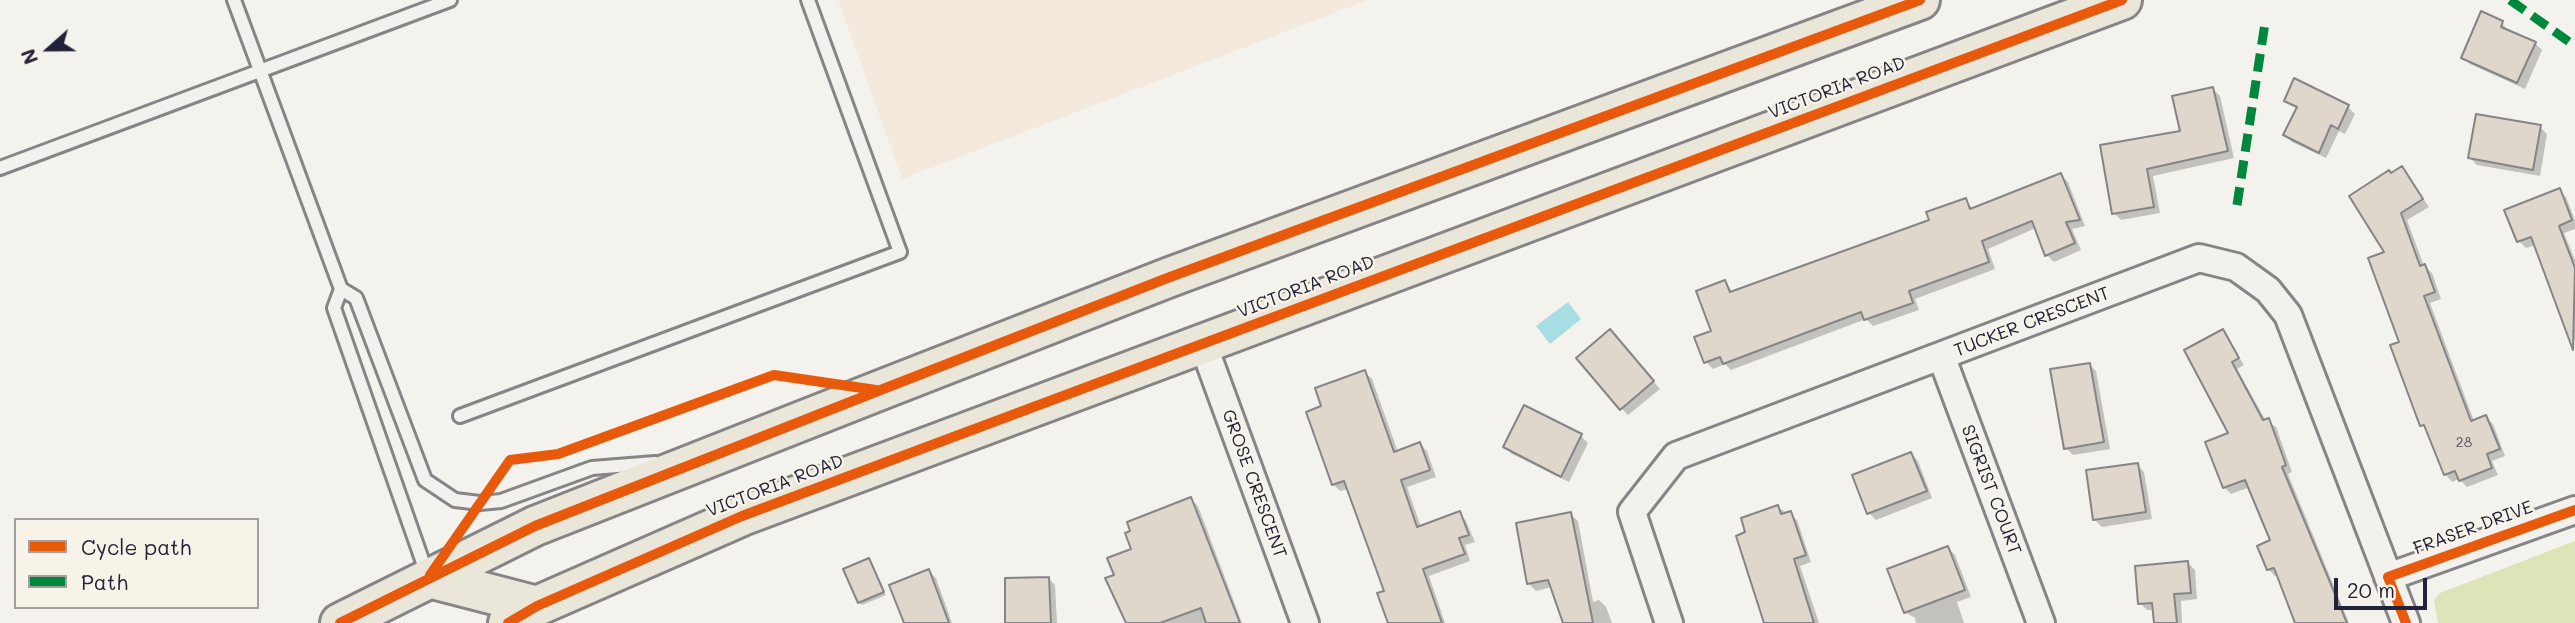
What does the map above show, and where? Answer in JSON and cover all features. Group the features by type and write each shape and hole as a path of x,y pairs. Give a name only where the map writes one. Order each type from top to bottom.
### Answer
{"highway":[{"path":"340,623 535,526 707,458 1183,272 1920,0"},
{"name":"VICTORIA ROAD","path":"523,615 742,516 2122,0"},
{"path":"429,578 523,615"}],"street":[{"name":"TUCKER CRESCENT","path":"1669,623 1632,512 1676,456 1941,358 2199,258 2236,267 2268,290 2288,315 2388,577"},
{"name":"GROSE CRESCENT","path":"1203,344 1306,623"},
{"name":"SIGRIST COURT","path":"1941,358 2041,623"},
{"name":"FRASER DRIVE","path":"2388,577 2575,510"},
{"path":"2388,577 2406,623"}],"lane":[{"path":"234,0 341,289 356,298 425,480 455,500 480,503 501,501 592,468 707,458"},
{"path":"0,168 450,0"},
{"path":"460,416 900,253 808,0"},
{"path":"341,289 334,308 429,578"}],"shaded area":[{"path":"838,0 1368,0 902,179"}],"green space":[{"path":"2575,541 2575,623 2438,623 2434,600 2440,593"}],"water":[{"path":"1568,302 1581,319 1550,344 1536,326"}],"building":[{"path":"2481,11 2503,21 2501,27 2536,42 2517,83 2461,58"},
{"path":"2294,78 2349,105 2338,129 2331,125 2319,153 2283,135 2297,107 2284,101"},
{"path":"2213,87 2228,151 2147,169 2154,207 2112,214 2100,145 2180,131 2172,96"},
{"path":"2476,114 2541,125 2533,170 2468,158"},
{"path":"2402,166 2423,199 2401,213 2420,266 2425,264 2435,292 2424,296 2471,421 2486,415 2500,449 2487,454 2492,468 2459,481 2455,471 2444,475 2424,425 2420,426 2390,345 2399,342 2368,258 2384,252 2349,196 2389,170 2391,173"},
{"path":"2061,173 2080,220 2066,222 2075,243 2045,256 2032,221 1982,241 1989,262 1909,291 1913,303 1864,320 1861,312 1723,364 1720,357 1704,363 1694,337 1711,331 1696,291 1725,280 1730,292 1929,220 1926,212 1966,198 1970,209"},
{"path":"2560,188 2572,220 2559,226 2575,268 2573,350 2531,237 2517,242 2504,210"},
{"path":"1610,329 1654,381 1620,410 1576,358"},
{"path":"2223,329 2239,358 2232,362 2263,420 2269,418 2286,465 2282,467 2347,623 2295,623 2274,568 2267,570 2257,546 2270,540 2245,480 2223,488 2205,442 2228,433 2184,350"},
{"path":"2090,363 2104,442 2064,449 2050,369"},
{"path":"1365,370 1394,452 1420,442 1430,470 1401,480 1417,527 1460,511 1469,535 1459,538 1465,554 1423,569 1442,623 1388,623 1377,593 1384,591 1344,481 1332,485 1306,412 1321,406 1315,388"},
{"path":"1524,405 1582,434 1561,477 1503,447"},
{"path":"1911,452 1927,491 1867,514 1852,475"},
{"path":"2138,463 2146,512 2093,520 2086,470"},
{"path":"1191,497 1240,623 1206,623 1201,608 1160,623 1126,623 1105,578 1114,575 1107,558 1131,549 1125,533 1130,531 1127,522"},
{"path":"1778,505 1781,514 1791,511 1806,555 1794,559 1814,623 1764,623 1736,536 1745,532 1741,518"},
{"path":"1571,512 1593,623 1563,623 1548,580 1527,584 1516,523"},
{"path":"1948,546 1965,590 1904,613 1887,569"},
{"path":"869,558 884,592 858,603 843,569"},
{"path":"2188,561 2191,593 2174,594 2177,623 2154,623 2152,603 2138,604 2135,566"},
{"path":"929,569 949,623 904,623 889,585"},
{"path":"1049,577 1051,623 1005,623 1005,578"}],"marked path":[{"path":"2510,0 2575,46"},
{"path":"2237,205 2265,23"}],"cycle path":[{"path":"340,623 535,526 1170,277 1920,0"},
{"path":"508,623 537,606 742,516 2122,0"},
{"path":"430,575 510,460 558,454 774,375 876,390"},
{"path":"2406,623 2388,577 2575,510"}]}
